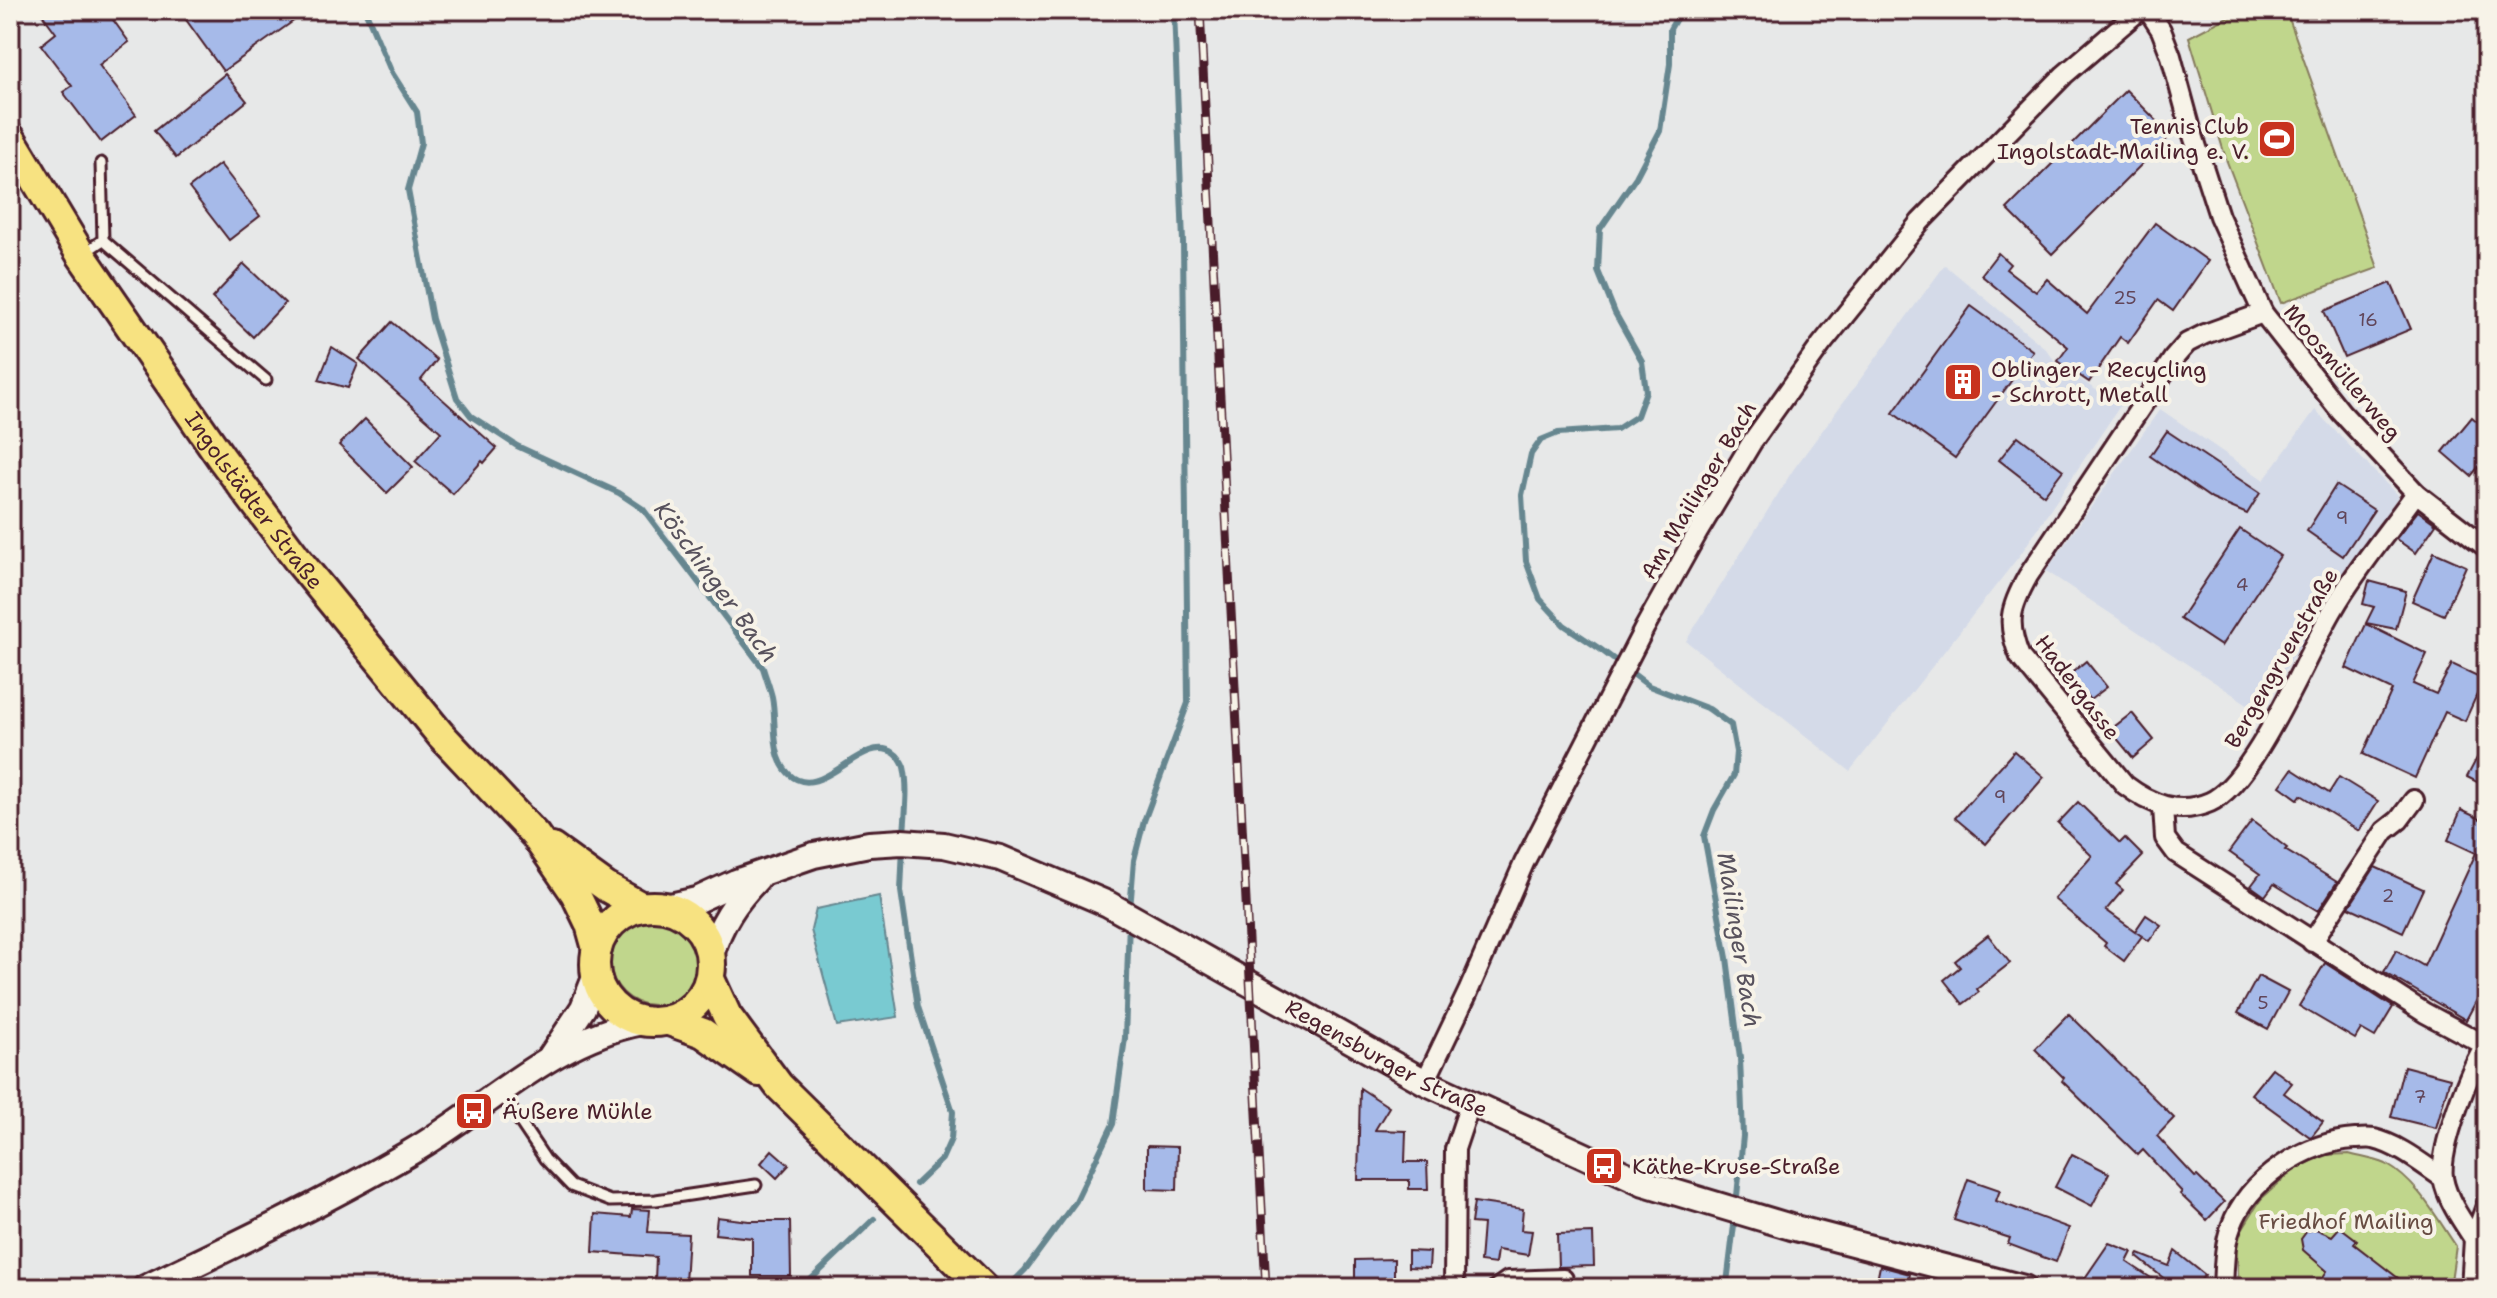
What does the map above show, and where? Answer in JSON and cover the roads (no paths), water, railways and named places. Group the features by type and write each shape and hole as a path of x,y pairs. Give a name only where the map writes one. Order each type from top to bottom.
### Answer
{"main road":[{"name":"Ingolstädter Straße","path":"10,137 92,247 222,459 301,564 440,734 535,835"},
{"path":"535,835 606,887 691,919 707,941 711,967 727,1016 779,1086 980,1285"},
{"path":"535,835 575,893 590,924 602,993 615,1009 703,1033 779,1086"},
{"path":"596,962 603,934 613,921 627,912 654,907"},
{"path":"655,1021 683,1015 695,1006 705,993 711,967"}],"street":[{"name":"Am Mailinger Bach","path":"1425,1082 1524,863 1645,627 1752,442 1821,345 1920,222 2064,75 2140,10"},
{"name":"Moosmüllerweg","path":"2148,10 2161,30 2171,56 2219,216 2263,313 2341,412 2416,493 2487,548"},
{"name":"Hadergasse","path":"2163,807 2143,799 2125,785 2033,675 2020,657 2012,637 2010,618 2016,597 2028,576 2173,359 2187,343 2263,313"},
{"name":"Bergengruenstraße","path":"2163,807 2187,808 2212,802 2233,784 2267,734 2334,607 2416,493"},
{"path":"2312,942 2385,831 2399,820 2414,800"},
{"path":"2163,807 2165,838 2176,853 2425,1013 2486,1044 2474,1066 2446,1141 2443,1178 2459,1217 2474,1239"},
{"name":"Regensburger Straße","path":"654,907 697,900 736,882 814,855 869,844 902,842 944,845 1000,858 1108,904 1158,930 1425,1082 1644,1183 1791,1227 2024,1288"},
{"name":"Regensburger Straße","path":"711,967 718,930 738,899 763,874"},
{"path":"551,1056 583,1008 596,962"},
{"path":"145,1288 302,1212 413,1151 551,1056 594,1035 655,1021"},
{"path":"1454,1288 1455,1149 1470,1104"},
{"path":"2223,1288 2231,1227 2250,1193 2263,1179 2309,1151 2338,1140 2373,1139 2410,1155 2443,1178"},
{"path":"2477,1285 2474,1239 2487,1203"},
{"path":"1498,1288 1508,1281 1563,1279"}],"lane":[{"path":"101,163 92,247 266,380"},
{"path":"500,1092 545,1159 571,1186 610,1201 656,1200 756,1185"}],"water":[{"path":"879,896 898,1017 837,1026 811,930 816,909"}],"waterway":[{"name":"Köschinger Bach","path":"365,10 391,71 417,112 421,143 408,190 432,319 457,398 471,416 517,446 619,493 643,509 763,668 772,697 779,757 789,774 801,781 814,781 869,751 882,749 894,753 904,767 904,835"},
{"path":"1130,910 1134,860 1144,821 1188,703 1183,242 1174,10"},
{"name":"Mailinger Bach","path":"1681,10 1670,29 1670,64 1660,131 1636,177 1600,229 1598,271 1615,313 1642,361 1646,391 1637,416 1617,429 1558,433 1541,440 1531,454 1522,495 1526,561 1540,599 1564,625 1649,686 1709,709 1731,725 1736,752 1734,775 1714,810 1704,836 1727,958 1740,1058 1743,1136 1736,1206"},
{"name":"Köschinger Bach","path":"903,846 901,891 918,1007 953,1112 951,1139 942,1159 916,1184"},
{"path":"1007,1288 1025,1270 1076,1201 1113,1124 1125,1038 1129,921"},
{"name":"Mailinger Bach","path":"1731,1288 1727,1283 1735,1217"},
{"name":"Köschinger Bach","path":"802,1288 874,1219"}],"railway":[{"path":"1200,10 1266,1288"}],"place":[{"name":"Tennis Club Ingolstadt-Mailing e. V.","path":"2277,139"},
{"name":"Oblinger - Recycling - Schrott, Metall","path":"1963,382"},
{"name":"Äußere Mühle","path":"474,1111"},
{"name":"Käthe-Kruse-Straße","path":"1604,1166"}],"park label":[{"name":"Friedhof Mailing","path":"2346,1221"}]}
